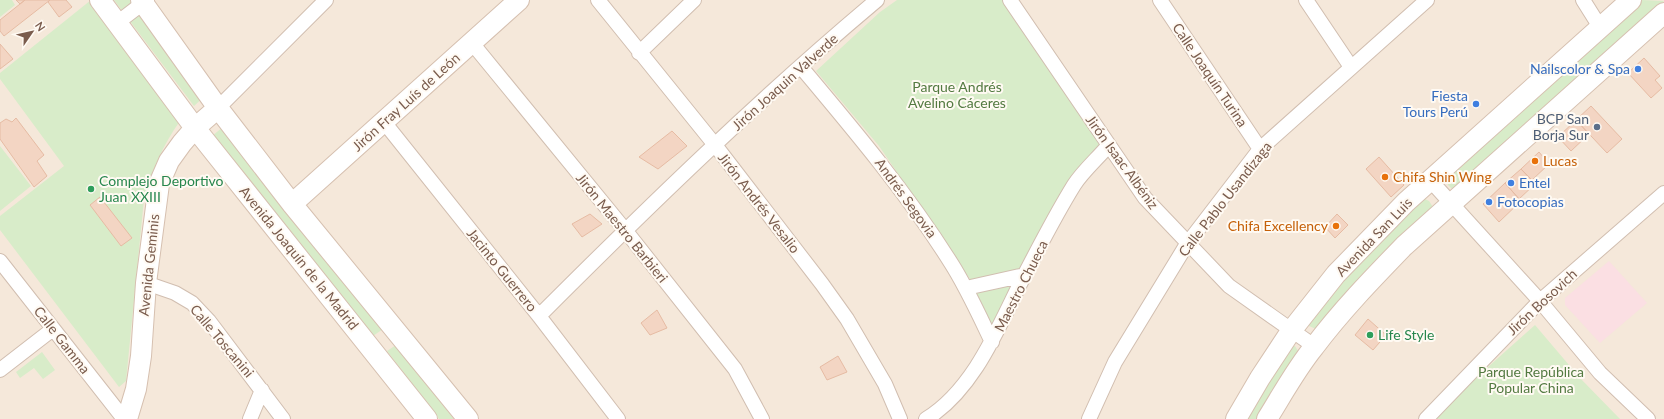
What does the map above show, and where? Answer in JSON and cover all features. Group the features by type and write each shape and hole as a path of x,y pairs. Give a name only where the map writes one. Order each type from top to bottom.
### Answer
{"street":[{"name":"Avenida Joaquín de la Madrid","path":"100,0 195,128 427,419"},
{"name":"Jirón Fray Luís de León","path":"292,204 519,0"},
{"name":"Jirón Andrés Vesalio","path":"598,0 639,53 715,145 822,284 847,319 885,384 900,419"},
{"path":"639,53 694,0"},
{"name":"Jirón Joaquin Valverde","path":"539,316 625,230 715,145 878,0"},
{"name":"Jirón Isaac Albéniz","path":"1010,0 1108,146 1145,198 1229,286 1314,346"},
{"name":"Calle Joaquín Turina","path":"1160,0 1260,150"},
{"path":"1306,0 1351,67"},
{"name":"Calle Pablo Usandizaga","path":"1089,419 1115,362 1188,244 1260,150 1427,0"},
{"path":"1583,0 1600,27"},
{"name":"Avenida San Luis","path":"1236,419 1291,330 1336,274 1406,202 1631,0"},
{"name":"Avenida Joaquín de la Madrid","path":"144,1 218,108 292,204 468,419"},
{"path":"117,23 144,1"},
{"path":"218,108 324,1"},
{"name":"Avenida San Luis","path":"1267,419 1314,346 1364,288 1404,246 1664,13"},
{"name":"Jirón Maestro Barbieri","path":"472,43 625,230 735,369 762,419"},
{"name":"Andrés Segovia","path":"801,67 868,146 916,210 966,288 992,342"},
{"name":"Avenida Geminis","path":"125,419 136,389 141,356 146,282 159,184 169,161 182,143 195,128 218,108"},
{"name":"Jacinto Guerrero","path":"384,122 539,316 618,419"},
{"name":"Maestro Chueca","path":"926,419 937,412 967,379 992,342 1025,275 1075,184 1108,146"},
{"path":"1430,180 1540,301 1600,373 1648,419"},
{"name":"Jirón Bosovich","path":"1426,419 1540,301 1664,193"},
{"name":"Calle Gamma","path":"0,261 125,419"},
{"path":"966,288 1025,275"},
{"name":"Calle Toscanini","path":"146,282 175,293 192,303 209,321 283,419"},
{"path":"0,370 53,329"},
{"path":"370,348 395,329"},
{"path":"250,419 262,390"}],"shaded area":[{"path":"0,0 1664,0 1664,419 0,419"},
{"path":"1609,261 1647,303 1600,343 1565,305 1565,298"}],"green space":[{"path":"0,0 12,0 15,5 0,17"},
{"name":"Complejo Deportivo Juan XXIII","path":"91,0 180,121 168,139 159,158 144,199 126,381 119,387 0,230 0,216 64,166 0,79 0,73"},
{"path":"114,0 134,0 206,95 194,106"},
{"name":"Parque Andrés Avelino Cáceres","path":"897,0 1006,0 1103,146 1022,271 972,282 879,146 816,71 880,12"},
{"path":"1642,0 1664,1 1466,178 1458,187 1452,189 1448,185 1447,179 1456,166"},
{"path":"224,126 383,329 373,336 211,137"},
{"path":"0,146 31,186 0,211"},
{"path":"1423,198 1429,201 1433,207 1316,329 1309,326 1307,322 1313,311"},
{"path":"1019,279 996,333 975,291"},
{"name":"Parque República Popular China","path":"1535,325 1580,378 1620,419 1433,419 1461,391"},
{"path":"396,345 454,419 439,419 387,351"},
{"path":"1295,346 1300,354 1261,419 1243,419 1289,347"},
{"path":"42,352 55,370 43,379 34,368 20,378 16,372"}],"building":[{"path":"16,0 25,0 20,4"},
{"path":"25,0 50,0 4,36 0,31 0,20"},
{"path":"50,0 66,0 72,7 59,17 48,2"},
{"path":"0,44 13,59 0,69"},
{"path":"1644,58 1660,76 1655,80 1662,88 1651,98 1628,73"},
{"name":"BCP San Borja Sur","path":"1591,106 1622,139 1607,153 1576,120"},
{"path":"16,118 44,155 37,161 47,176 34,187 0,139 0,123 6,119 12,122"},
{"path":"1576,120 1589,134 1571,151 1558,137"},
{"path":"672,131 687,146 658,169 639,157"},
{"path":"1539,152 1549,164 1532,180 1521,169"},
{"name":"Chifa Shin Wing","path":"1379,157 1404,185 1391,197 1366,169"},
{"path":"1521,169 1535,184 1519,199 1505,183"},
{"path":"1505,183 1521,201 1499,222 1483,204"},
{"path":"100,197 132,238 121,246 90,205"},
{"path":"590,214 602,224 582,237 572,224"},
{"name":"Chifa Excellency","path":"1337,214 1348,225 1335,238 1325,227"},
{"path":"657,310 667,328 650,335 641,323"},
{"name":"Life Style","path":"1368,319 1386,335 1373,350 1355,335"},
{"path":"838,356 847,372 827,380 820,367"}],"place":[{"name":"Nailscolor & Spa","path":"1638,69"},
{"name":"Fiesta Tours Perú","path":"1476,104"},
{"name":"BCP San Borja Sur","path":"1597,127"},
{"name":"Lucas","path":"1535,161"},
{"name":"Chifa Shin Wing","path":"1385,177"},
{"name":"Entel","path":"1511,183"},
{"name":"Complejo Deportivo Juan XXIII","path":"91,189"},
{"name":"Fotocopias","path":"1489,202"},
{"name":"Chifa Excellency","path":"1336,226"},
{"name":"Life Style","path":"1370,335"}]}
